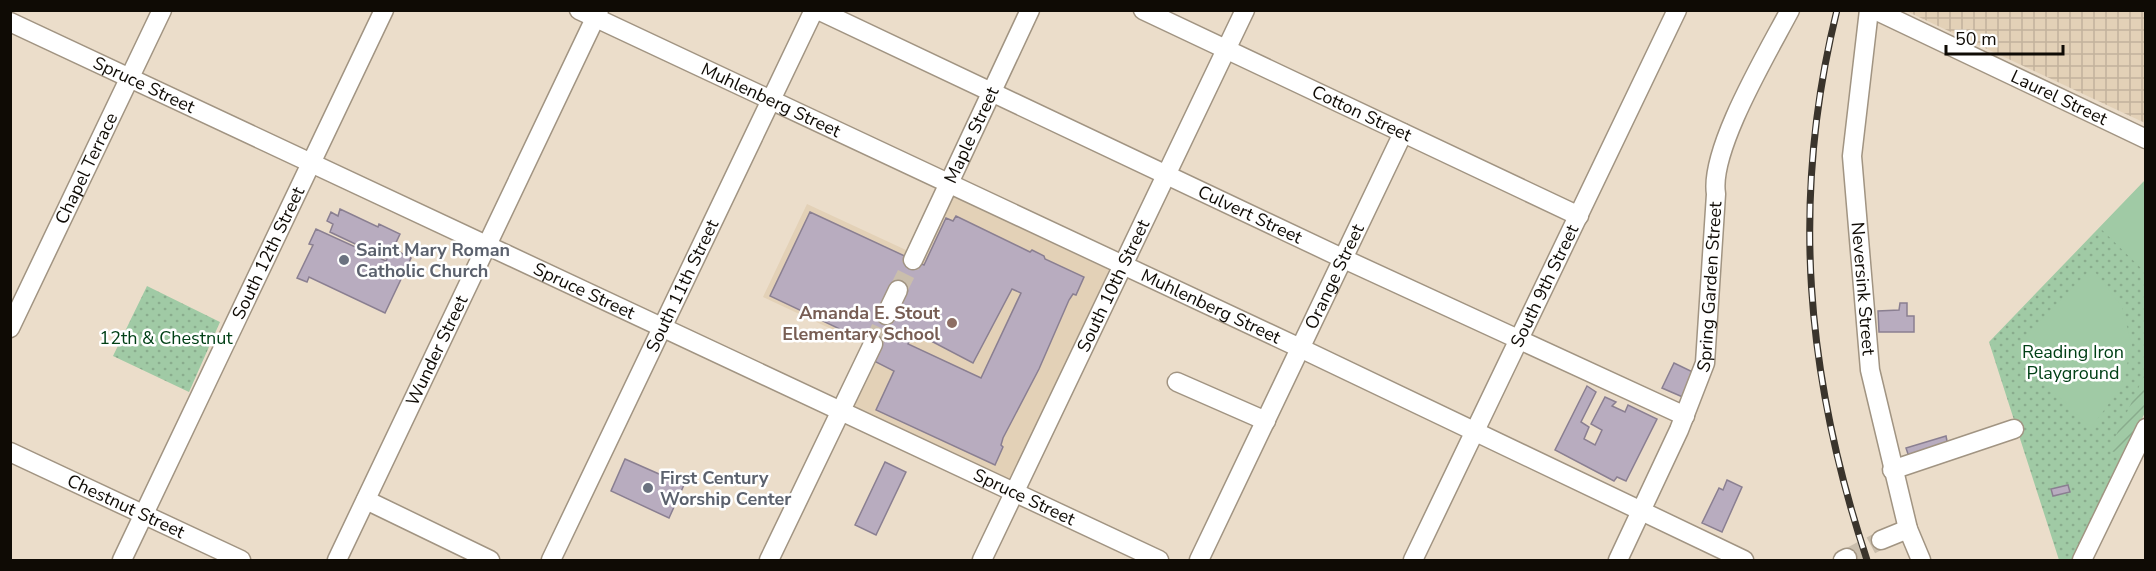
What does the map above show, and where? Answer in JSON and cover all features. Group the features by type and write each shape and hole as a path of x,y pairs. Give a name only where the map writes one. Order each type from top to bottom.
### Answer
{"street":[{"name":"Chapel Terrace","path":"10,328 162,10"},
{"name":"South 12th Street","path":"122,561 384,10"},
{"name":"Culvert Street","path":"816,10 1342,258 1685,416"},
{"name":"South 11th Street","path":"551,561 816,10"},
{"name":"Maple Street","path":"913,260 1030,10"},
{"name":"Cotton Street","path":"1143,10 1579,216"},
{"name":"South 10th Street","path":"982,561 1245,10"},
{"name":"South 9th Street","path":"1413,561 1677,10"},
{"name":"Spring Garden Street","path":"1618,561 1685,416 1706,363 1716,194 1714,180 1721,153 1750,87 1790,10"},
{"name":"Neversink Street","path":"1869,10 1852,156 1870,370 1892,470 1908,529 1921,561"},
{"name":"Laurel Street","path":"1875,10 2145,139"},
{"name":"Muhlenberg Street","path":"591,13 771,101 1300,348 1744,561"},
{"name":"Wunder Street","path":"337,561 487,246 591,13"},
{"name":"Spruce Street","path":"10,22 1159,561"},
{"name":"Orange Street","path":"1199,561 1403,133"},
{"path":"886,315 898,290"},
{"path":"770,561 873,344"},
{"path":"1177,382 1266,421"},
{"path":"2082,561 2145,428"},
{"path":"1892,470 2014,429"},
{"name":"Chestnut Street","path":"10,452 241,561"},
{"path":"366,500 490,561"},
{"path":"1881,540 1908,529"}],"shaded area":[{"path":"1906,11 2145,11 2145,123"},
{"name":"Amanda E. Stout Elementary School","path":"950,195 1109,270 1007,489 845,413 874,349 763,297 807,204 921,257"}],"green space":[{"name":"Reading Iron Playground","path":"2145,180 2145,412 2074,560 2059,560 1989,342"},
{"path":"2145,181 2145,272 2100,228"},
{"path":"2092,268 2122,307 2132,346 2121,387 2091,428 2011,350"},
{"name":"12th & Chestnut","path":"147,286 220,322 189,392 113,356"},
{"path":"2145,374 2145,412 2124,456 2109,450"}],"building":[{"name":"Saint Mary Roman Catholic Church","path":"340,209 378,227 379,224 400,234 393,249 411,258 385,313 309,277 307,282 297,278 313,245 309,244 316,229 386,261 387,259 330,232 333,224 327,221 331,212 338,216"},
{"name":"Amanda E. Stout Elementary School","path":"810,212 924,265 946,218 953,221 956,216 1030,252 1032,250 1044,256 1045,259 1084,277 1076,295 1073,294 1069,300 1039,369 1003,438 1001,445 1003,447 995,465 876,410 894,371 874,361 880,348 770,296","holes":["890,288 906,292 894,319 878,311","1012,289 1021,293 981,378 908,344 914,332 973,363"]},
{"path":"1900,303 1907,303 1907,316 1914,316 1914,332 1879,332 1878,311 1899,310"},
{"path":"1674,363 1697,374 1685,398 1662,388"},
{"path":"1587,386 1596,392 1581,422 1589,427 1584,439 1595,445 1602,430 1591,424 1605,397 1616,402 1612,406 1625,412 1628,405 1657,419 1626,481 1617,477 1614,481 1555,450"},
{"path":"1946,436 1948,446 1909,457 1906,448"},
{"name":"First Century Worship Center","path":"625,459 684,485 669,518 611,491"},
{"path":"885,462 906,472 876,535 855,525"},
{"path":"1727,480 1742,487 1722,532 1702,523 1719,488 1723,490"},
{"path":"2068,485 2070,492 2053,496 2051,489"}],"tunnel":[{"path":"898,290 913,260"},
{"path":"873,344 886,315"},
{"path":"1847,558 1881,540"}],"railway":[{"path":"1837,10 1822,81 1813,150 1810,219 1812,287 1818,355 1830,423 1846,491 1867,560"}],"place":[{"name":"Saint Mary Roman Catholic Church","path":"344,260"},
{"name":"Amanda E. Stout Elementary School","path":"952,323"},
{"name":"First Century Worship Center","path":"648,488"}]}
